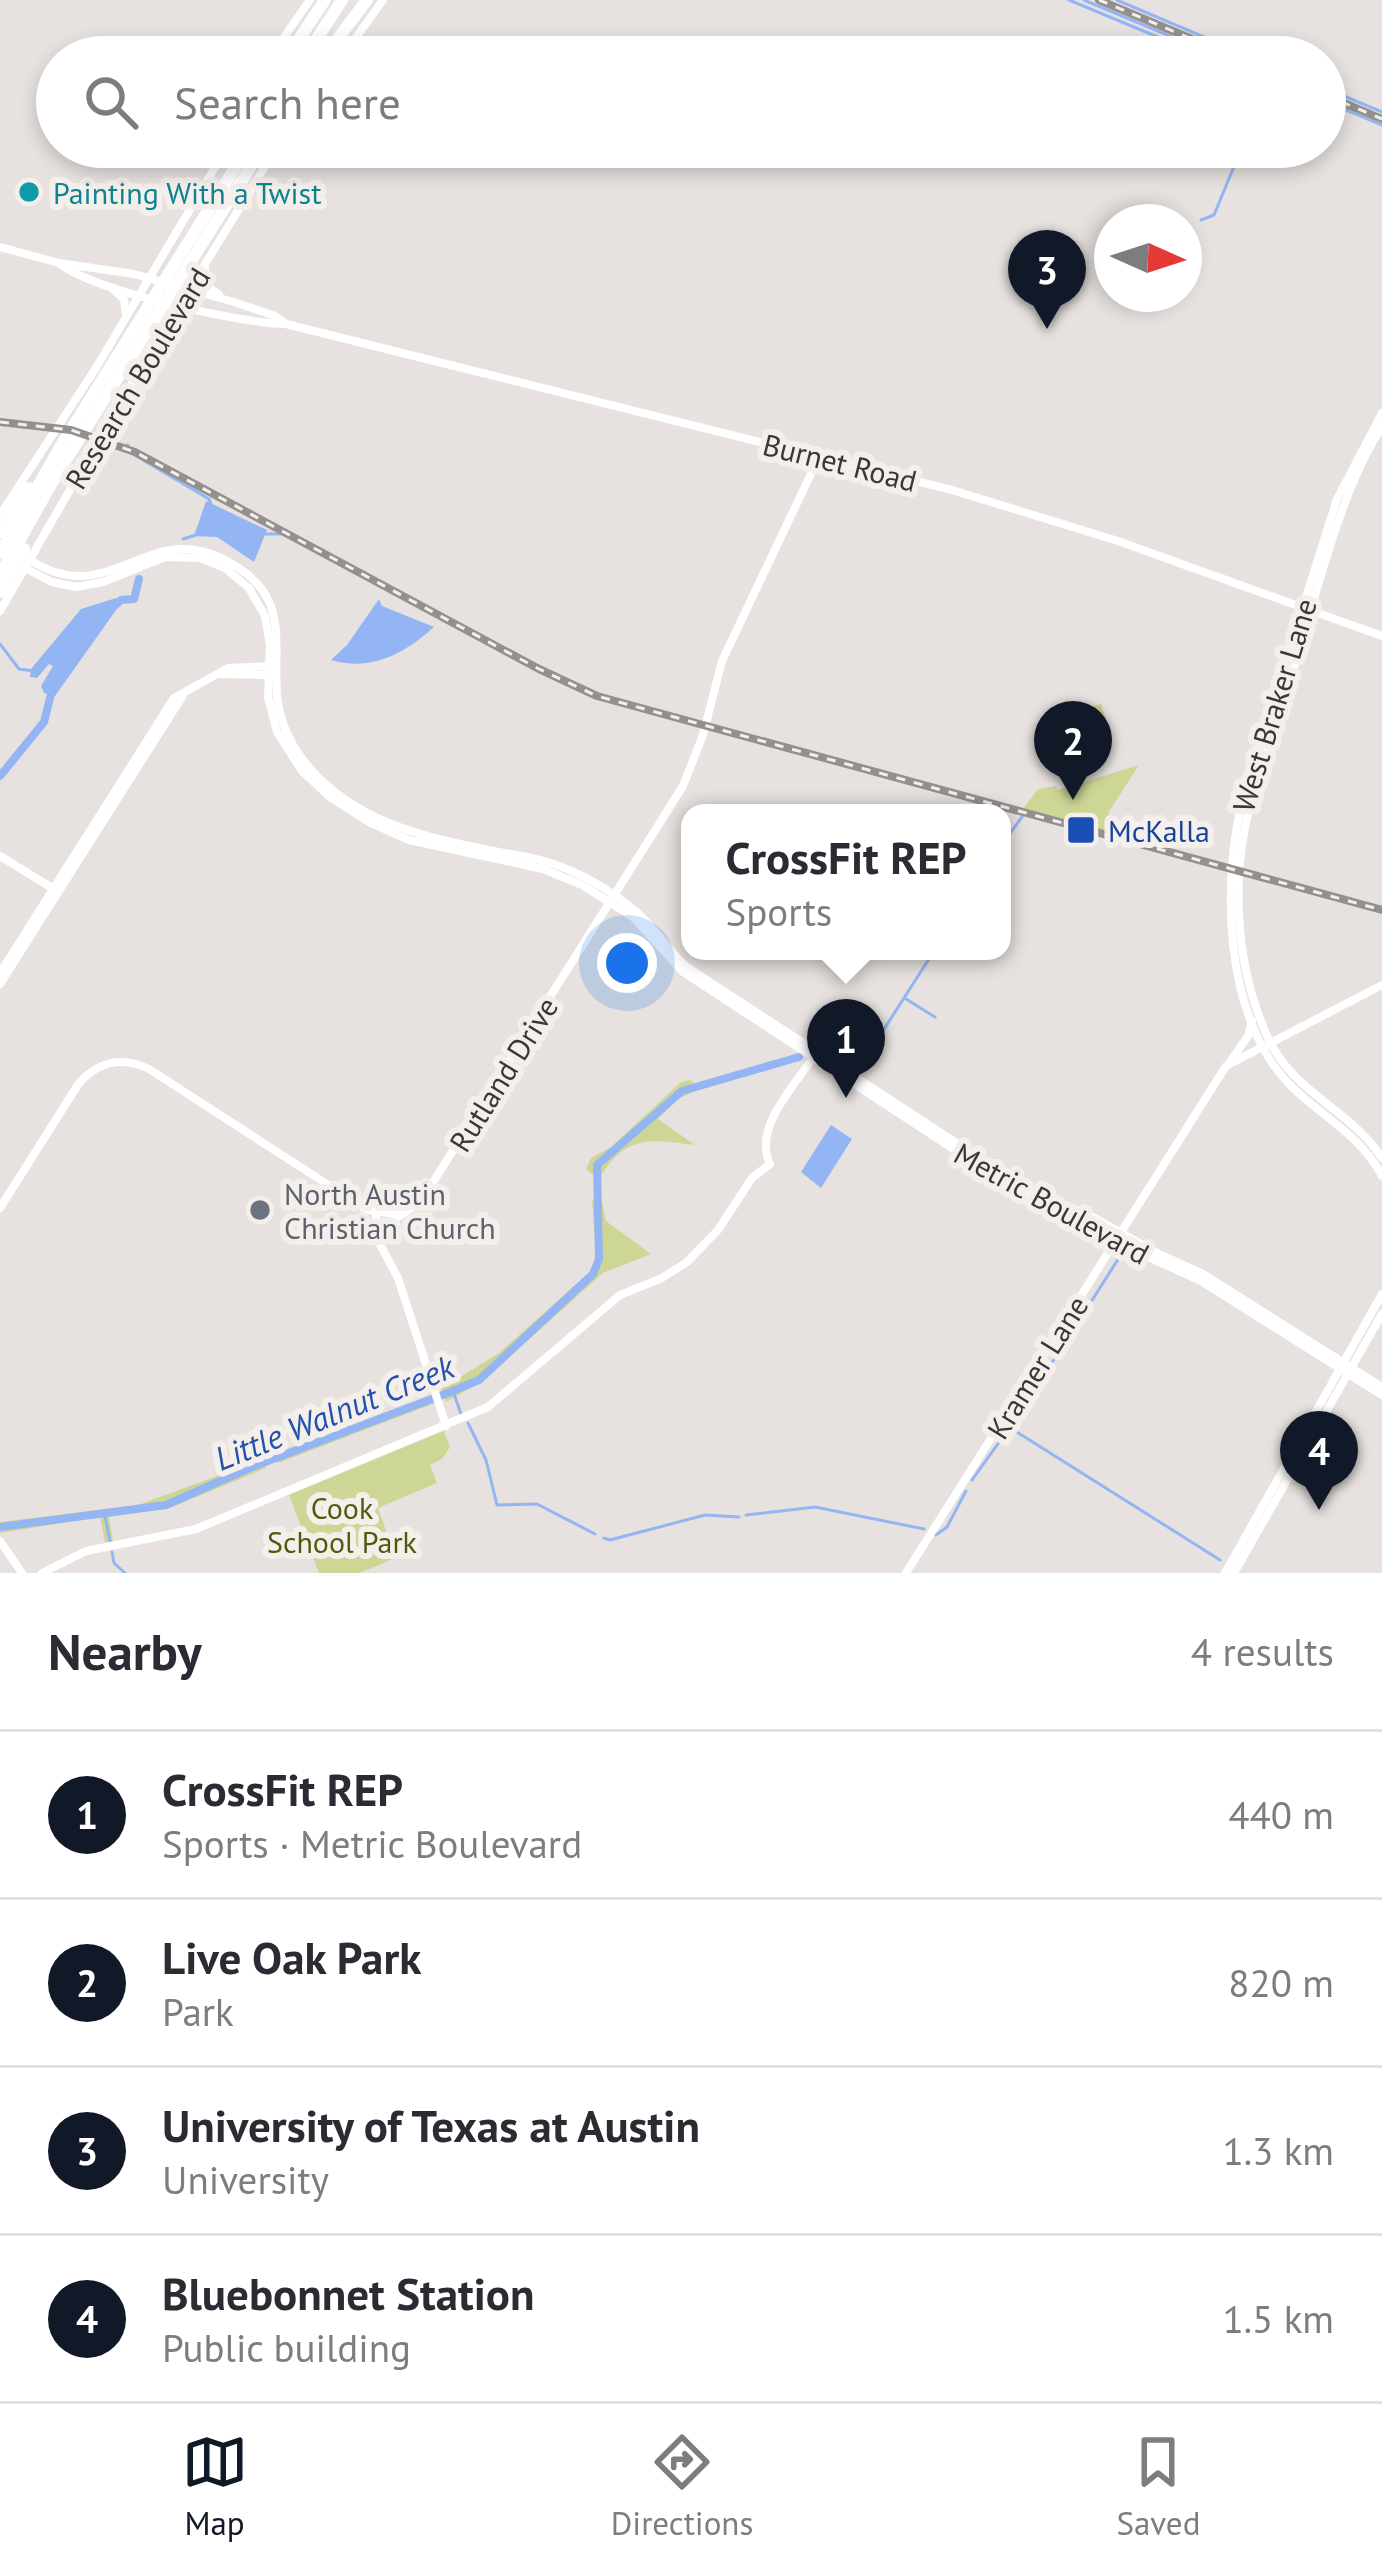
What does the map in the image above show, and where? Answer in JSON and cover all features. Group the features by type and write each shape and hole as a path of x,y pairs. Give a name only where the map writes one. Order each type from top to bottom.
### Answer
{"highway":[{"path":"300,36 325,0"},
{"path":"319,36 342,0"},
{"path":"339,36 366,0"},
{"path":"348,36 366,0"},
{"path":"294,36 309,21"},
{"path":"0,532 82,436 234,168"},
{"path":"0,592 50,476 53,445 247,168"},
{"path":"0,553 50,476"},
{"path":"0,575 50,476"}],"main road":[{"path":"287,36 310,0"},
{"path":"355,36 383,0"},
{"name":"Research Boulevard","path":"0,515 53,445 215,168"},
{"name":"Research Boulevard","path":"0,610 264,168"},
{"path":"168,247 173,260 194,270 220,241"},
{"name":"Burnet Road","path":"0,247 148,278 275,316 286,324"},
{"name":"Burnet Road","path":"59,263 70,272 182,305 286,324 1040,515 1382,636"},
{"path":"205,266 206,285 225,300"},
{"path":"106,284 124,299 125,317 135,315 158,328 160,340"},
{"path":"170,323 199,309"},
{"name":"West Braker Lane","path":"1382,412 1347,475 1246,818 1236,932 1252,1020 1290,1084 1361,1131 1382,1158"},
{"name":"West Braker Lane","path":"1307,610 1353,485 1382,427"},
{"path":"53,445 58,440 79,450 83,468"},
{"path":"798,452 811,476"},
{"name":"Rutland Drive","path":"381,1244 382,1228 418,1206 431,1189 682,787 703,735 722,662 819,457"},
{"path":"811,476 820,466 836,461"},
{"name":"Metric Boulevard","path":"28,564 84,579 173,552 217,564 252,586 266,616 285,728 312,776 405,835 574,872 645,919 672,958 815,1055 1027,1189 1235,1298 1382,1391"},
{"path":"0,984 159,724 182,695 228,668 274,671"},
{"path":"218,674 274,671"},
{"path":"0,856 55,891"},
{"name":"West Braker Lane","path":"1236,932 1266,1042"},
{"name":"Kramer Lane","path":"906,1573 1199,1104 1230,1062 1382,985"},
{"path":"1230,1062 1248,1036 1252,1020"},
{"path":"42,1573 86,1551 196,1529 497,1402 620,1295 687,1262 718,1230 752,1178 770,1164 764,1150 766,1132 815,1055"},
{"path":"0,1208 79,1083 96,1068 123,1061 149,1069 376,1214 407,1211"},
{"name":"West Braker Lane","path":"1335,1116 1362,1144 1382,1176"},
{"path":"376,1214 375,1232 398,1278 446,1426"},
{"path":"1229,1573 1382,1294"},
{"path":"1343,1367 1382,1314"},
{"path":"0,1541 22,1573"}],"green space":[{"path":"1101,704 1112,739 1055,758 1044,722"},
{"path":"1139,765 1108,813 1118,824 1125,824 1119,835 1023,809 1038,789 1056,786 1058,790"},
{"path":"690,1080 700,1089 678,1099 658,1119 695,1145 640,1143 619,1154 599,1179 586,1169 591,1158 611,1147 681,1082"},
{"path":"601,1198 606,1221 651,1254 603,1273 484,1380 446,1402 441,1389 499,1353 591,1271 596,1258 592,1200"},
{"path":"432,1395 435,1403 278,1463 275,1454"},
{"name":"Cook School Park","path":"444,1431 450,1447 430,1465 437,1483 378,1508 391,1545 396,1544 395,1558 360,1573 319,1573 289,1495"},
{"path":"263,1459 266,1468 170,1508 109,1517 113,1541 105,1542 100,1517 0,1533 0,1522 138,1505"}],"water":[{"path":"206,501 267,530 254,562 217,537 194,536"},
{"path":"116,598 121,603 55,696 44,693 41,686 53,666 49,664 37,678 30,677 31,669 81,609"},
{"path":"379,599 382,606 434,627 387,658 360,664 331,660 347,645"},
{"path":"831,1125 852,1139 821,1188 801,1172"}],"waterway":[{"path":"1069,0 1156,36"},
{"path":"1084,0 1170,36"},
{"path":"1117,0 1202,36"},
{"path":"1346,97 1382,112"},
{"path":"1346,110 1382,125"},
{"path":"1202,220 1214,215 1233,168"},
{"path":"126,450 209,499 212,507"},
{"path":"264,534 280,534"},
{"path":"183,539 196,535"},
{"path":"112,608 121,600 134,599 139,579"},
{"path":"0,644 19,669 34,671"},
{"path":"0,776 44,722 53,686"},
{"name":"Little Walnut Creek","path":"1011,832 1022,817"},
{"name":"Little Walnut Creek","path":"827,1049 881,1034 928,960"},
{"name":"Little Walnut Creek","path":"906,999 935,1017"},
{"name":"Little Walnut Creek","path":"0,1527 166,1505 479,1380 593,1274 599,1259 597,1165 682,1091 799,1057"},
{"path":"1075,1327 1122,1253"},
{"path":"1017,1419 1061,1348"},
{"path":"453,1391 461,1414"},
{"path":"468,1423 486,1460 497,1505 537,1504 595,1534"},
{"path":"1009,1427 1220,1560"},
{"path":"972,1480 1010,1427"},
{"path":"936,1535 947,1527 966,1491"},
{"path":"746,1515 815,1507 924,1529"},
{"path":"104,1511 110,1541"},
{"path":"604,1538 705,1515 739,1517"},
{"path":"112,1552 114,1563 125,1573"}],"railway":[{"path":"1099,0 1185,36"},
{"path":"1346,104 1382,119"},
{"path":"0,422 71,430 135,452 597,696 993,804"},
{"path":"1011,809 1382,910"}],"place":[{"name":"Painting With a Twist","path":"29,192"},
{"name":"University of Texas at Austin","path":"1047,329"},
{"name":"Live Oak Park","path":"1073,800"},
{"name":"McKalla","path":"1081,830"},
{"name":"CrossFit REP","path":"846,1098"},
{"name":"North Austin Christian Church","path":"260,1210"},
{"name":"Bluebonnet Station","path":"1319,1510"}]}
